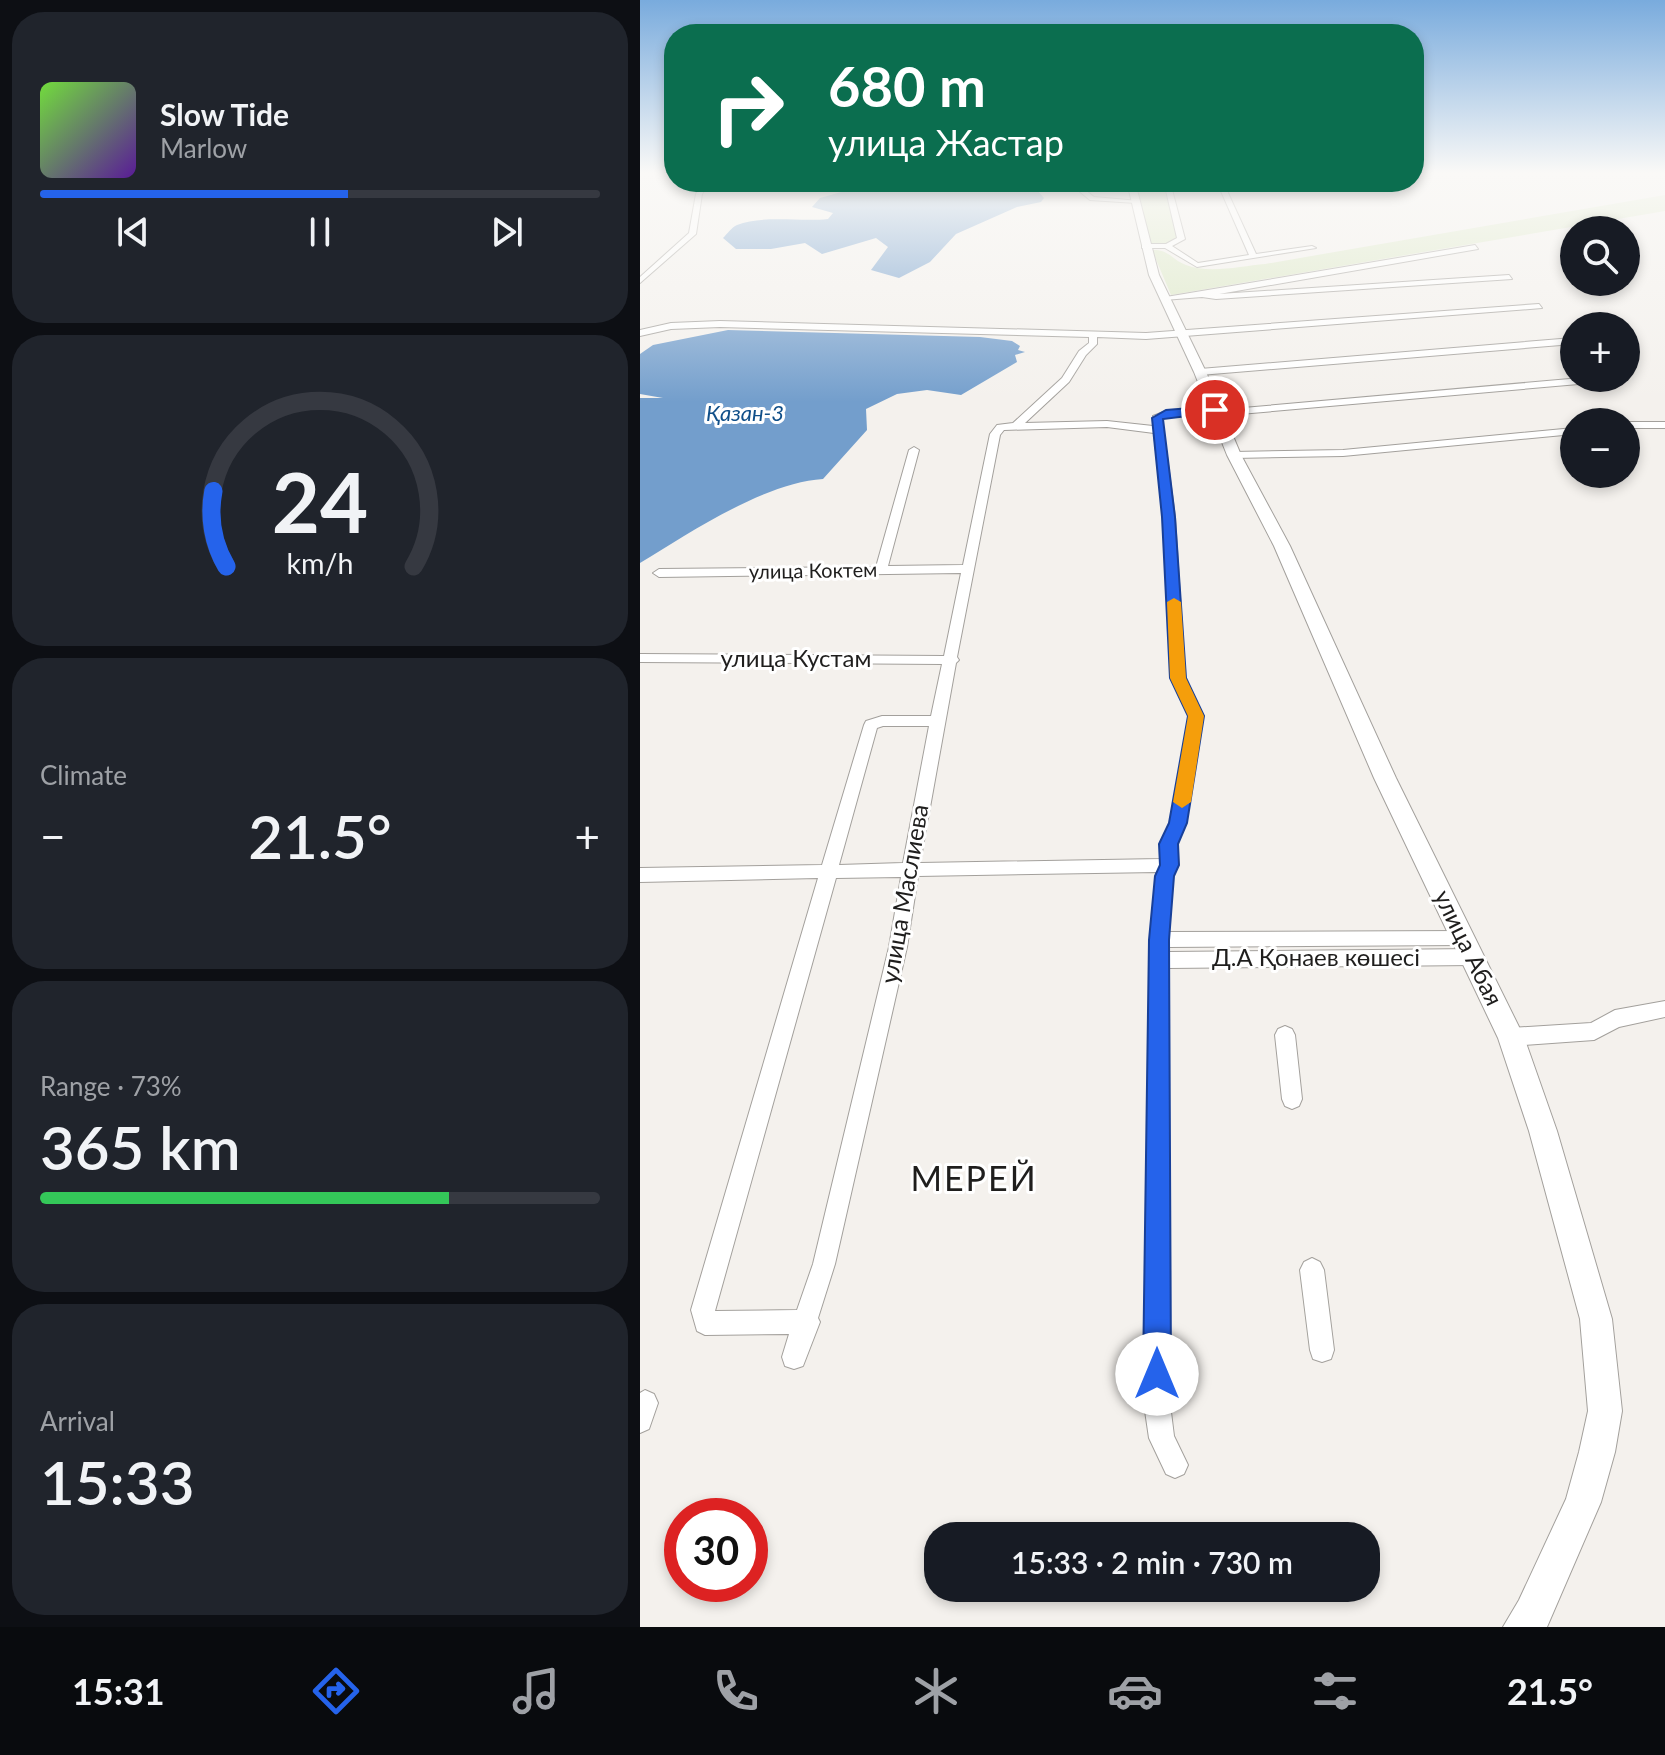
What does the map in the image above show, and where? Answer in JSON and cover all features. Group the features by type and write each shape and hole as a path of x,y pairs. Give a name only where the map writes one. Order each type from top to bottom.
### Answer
{"main road":[{"name":"улица Абая","path":"1146,250 1164,298 1200,372 1234,455 1282,546 1385,778 1511,1037 1543,1131 1596,1319 1605,1411 1583,1502 1533,1614 1523,1627"}],"street":[{"path":"640,281 674,250"},
{"path":"1173,250 1197,265 1299,250"},
{"path":"1250,250 1251,257"},
{"path":"1164,298 1202,295 1458,250"},
{"path":"1202,295 1216,297 1509,277"},
{"path":"640,333 671,326 720,324 1181,335 1539,306"},
{"path":"1008,427 1070,376 1082,353 1093,344 1093,335"},
{"path":"1200,372 1560,342"},
{"path":"1175,1465 1162,1438 1157,1404 1159,940 1165,876 1170,865 1169,844 1178,823 1196,716 1178,678 1157,418 1161,415 1560,383"},
{"path":"1008,427 1136,425 1160,432"},
{"path":"1640,425 1665,425"},
{"name":"улица Маслиева","path":"794,1357 808,1322 824,1264 898,947 922,799 952,660 980,493 995,434 1008,427"},
{"path":"1234,455 1343,453 1560,432"},
{"path":"881,570 914,450"},
{"name":"улица Коктем","path":"659,573 968,569"},
{"name":"улица Кустам","path":"640,658 952,660"},
{"path":"808,1322 705,1323 703,1310 871,725 882,721 939,721"},
{"path":"640,875 1170,865"},
{"name":"Д.А Қонаев көшесі","path":"1159,940 1469,948"},
{"name":"Д.А Қонаев көшесі","path":"1159,960 1469,948"},
{"path":"1511,1037 1594,1031 1615,1019 1665,1009"},
{"path":"1285,1035 1292,1099"},
{"path":"1312,1270 1322,1350"}],"green space":[{"path":"1152,250 1163,251 1195,268 1236,268 1347,250 1436,250 1171,295"}],"water":[{"path":"816,250 836,250 822,254"},
{"path":"886,250 941,250 930,262 899,278 871,270"},
{"name":"Қазан-3","path":"728,330 980,337 1012,341 1020,346 1018,350 1025,352 1015,355 1017,362 961,395 927,390 897,394 866,409 867,430 823,479 800,482 753,499 640,563 640,398 663,398 640,394 640,354 653,345"}],"slow traffic":[{"path":"1174,602 1178,678 1196,716 1182,802"}],"district":[{"name":"МЕРЕЙ","path":"974,1179"}],"route":[{"path":"1157,1374 1159,940 1165,876 1170,865 1169,844 1178,823 1196,716 1178,678 1169,517 1157,418 1166,414 1215,410"}]}
